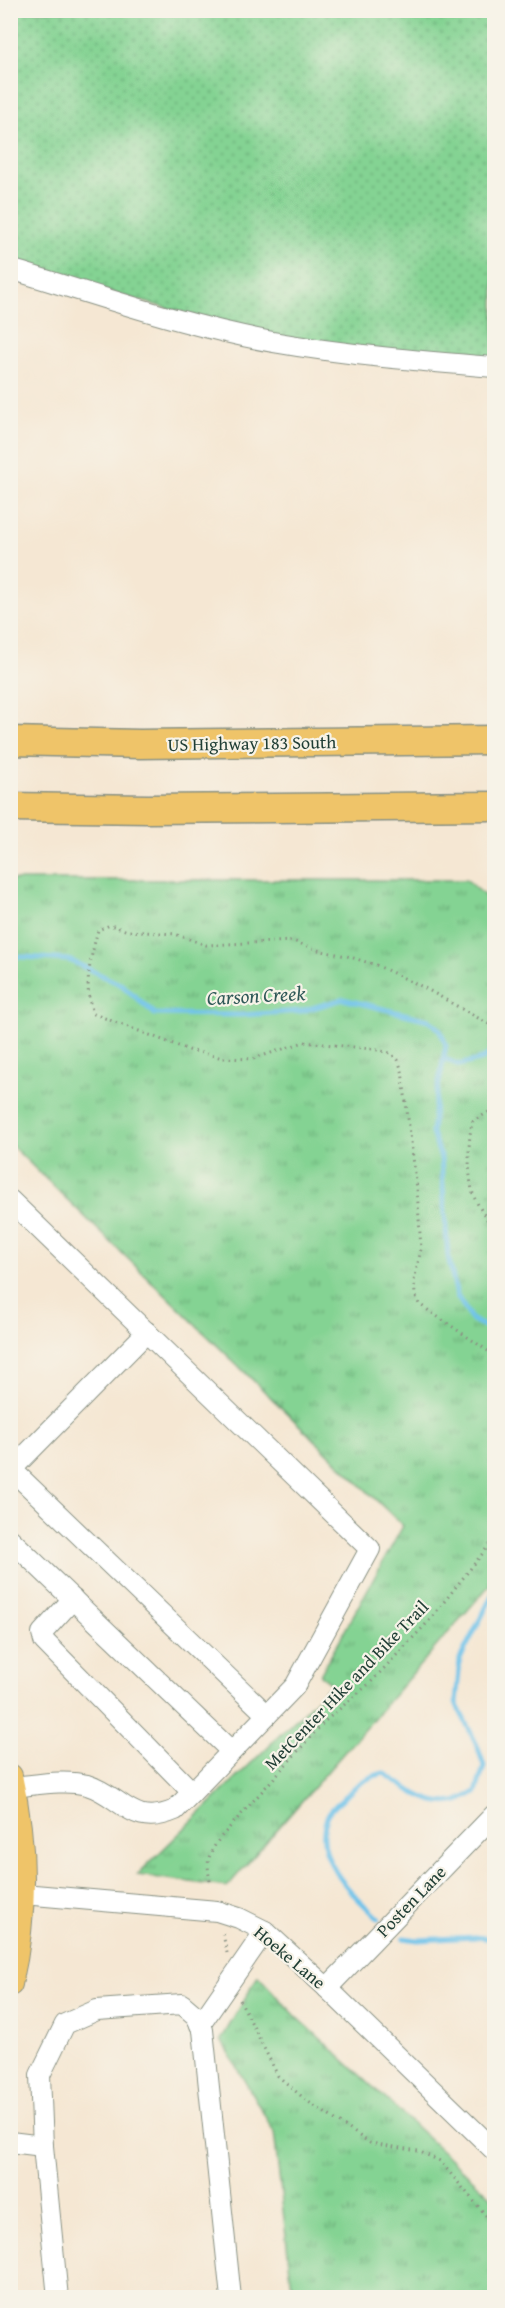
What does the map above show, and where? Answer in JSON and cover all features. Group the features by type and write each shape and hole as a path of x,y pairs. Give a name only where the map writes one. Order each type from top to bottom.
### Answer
{"highway":[{"name":"US Highway 183 South","path":"10,741 140,744 495,740"},
{"path":"10,807 148,809 495,806"}],"main road":[{"path":"10,1984 16,1960 23,1894 20,1830 12,1782"}],"street":[{"path":"10,270 188,323 271,342 354,355 495,367"},
{"path":"10,1200 370,1549 295,1686 175,1810 161,1816 141,1815 89,1786 74,1783 12,1782"},
{"path":"147,1332 11,1469 267,1715"},
{"path":"10,1539 231,1751"},
{"path":"73,1599 42,1633 44,1641 192,1792"},
{"name":"Posten Lane","path":"327,1988 495,1815"},
{"name":"Hoeke Lane","path":"23,1894 217,1911 239,1918 265,1931 495,2150"},
{"path":"200,2025 265,1931"},
{"path":"58,2298 43,2146 40,2075 65,2024 97,2010 182,2004 196,2016 203,2030 231,2298"},
{"path":"10,2142 43,2146"}],"path":[{"path":"495,1028 423,987 376,965 321,951 294,941 206,945 175,934 128,931 110,925 98,930 88,985 89,1004 94,1014 200,1053 223,1058 253,1059 304,1042 373,1049 390,1053 398,1060 402,1071 417,1189 421,1250 414,1281 414,1294 419,1304 495,1355"},
{"path":"495,1110 473,1121 470,1131 470,1173 474,1196 495,1229"},
{"name":"MetCenter Hike and Bike Trail","path":"210,1881 207,1865 209,1853 220,1838 324,1722 370,1683 428,1622 495,1539"},
{"path":"240,2001 278,2076 307,2101 370,2143 418,2151 440,2161 495,2225"}],"green space":[{"path":"10,11 494,11 494,363 272,338 11,264"},
{"path":"11,880 467,880 494,904 494,1580 227,1887 137,1875 332,1684 320,1675 403,1526 11,1145"},
{"path":"258,1976 295,2015 494,2199 494,2297 293,2297 274,2132 221,2040"}],"waterway":[{"name":"Carson Creek","path":"10,956 69,960 122,985 155,1014 241,1015 302,1011 343,999 429,1020 440,1030 446,1045 432,1133 441,1158 448,1256 457,1296 472,1320 494,1331"},
{"path":"445,1059 459,1065 483,1059 494,1050"},
{"name":"Carson Creek","path":"378,1918 346,1886 329,1860 324,1832 327,1817 329,1812 356,1786 371,1777 384,1773 417,1794 444,1803 457,1801 476,1792 484,1766 477,1745 456,1703 460,1659 494,1592"},
{"name":"Carson Creek","path":"404,1938 418,1940 475,1937 494,1939"}]}
